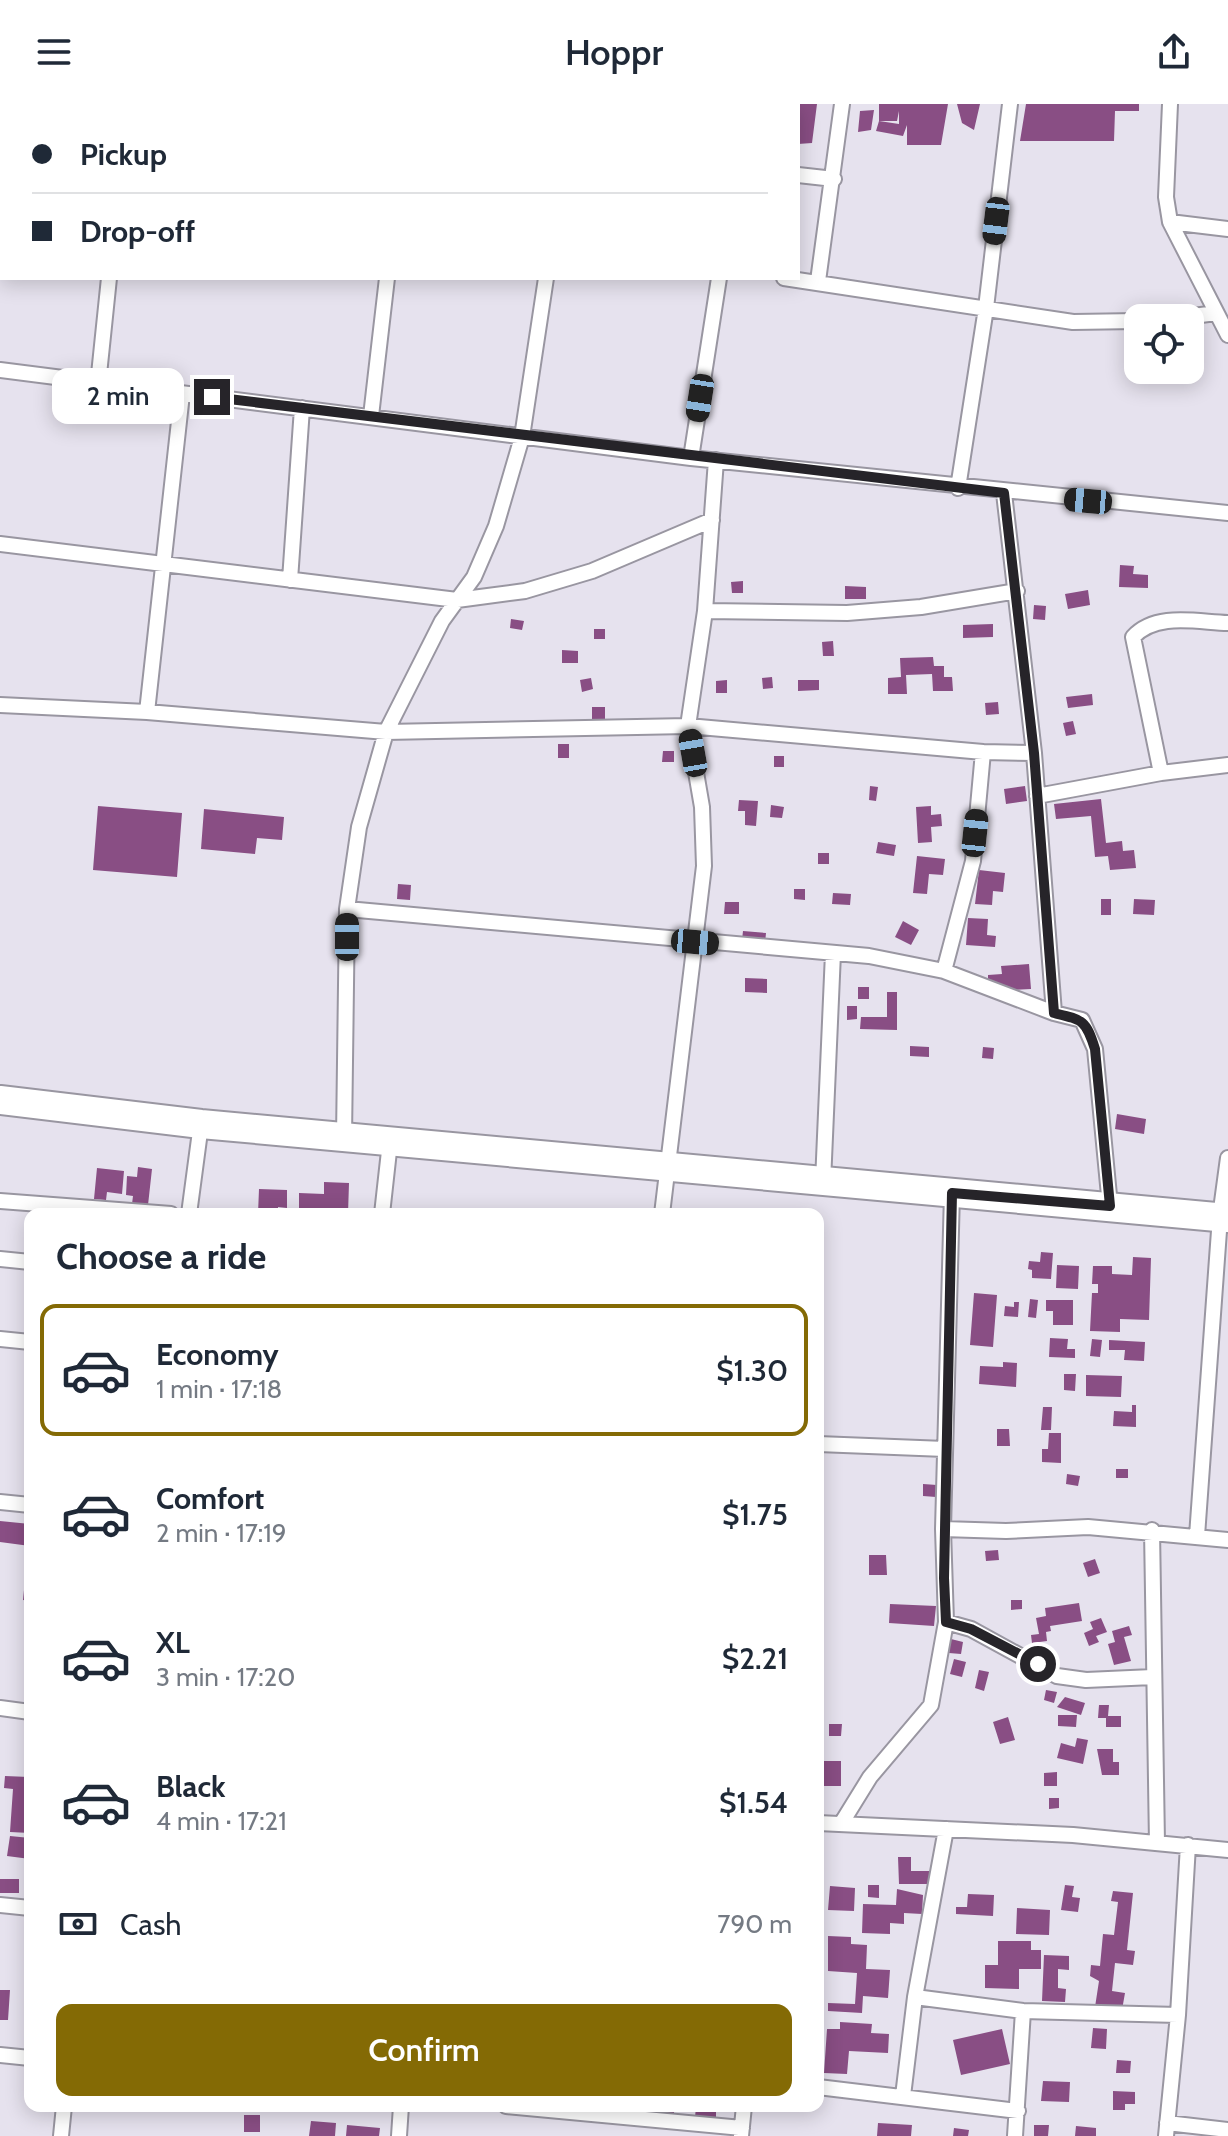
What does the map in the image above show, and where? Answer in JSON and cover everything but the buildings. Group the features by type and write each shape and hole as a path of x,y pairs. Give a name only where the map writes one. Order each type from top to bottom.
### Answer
{"highway":[{"path":"0,1100 344,1138 1224,1217"}],"street":[{"path":"818,281 842,104"},
{"path":"958,488 986,308 1010,104"},
{"path":"1170,104 1166,197 1170,222 1228,335"},
{"path":"800,175 834,179"},
{"path":"1170,222 1228,229"},
{"path":"800,279 1073,322 1124,321"},
{"path":"98,384 109,280"},
{"path":"371,416 387,280"},
{"path":"344,1138 347,909 359,827 386,732 442,621 474,577 496,526 522,437 546,280"},
{"path":"691,458 719,280"},
{"path":"1204,315 1216,313"},
{"path":"0,370 691,458 1004,493 1228,513"},
{"path":"147,712 182,394"},
{"path":"290,580 302,408"},
{"path":"663,1208 704,866 702,807 688,726 705,611 716,460"},
{"path":"1004,493 1034,753 1054,1013"},
{"path":"0,544 457,600 525,591 592,571 712,520"},
{"path":"705,611 847,613 921,607 1017,591"},
{"path":"1161,773 1133,637 1142,627 1158,621 1228,623"},
{"path":"0,705 147,712 386,732 688,726 983,752 1034,753"},
{"path":"944,971 973,861 983,752"},
{"path":"1037,796 1161,773 1228,765"},
{"path":"347,909 833,953 944,971 1054,1013 1082,1020 1089,1029 1095,1049 1110,1206"},
{"path":"823,1182 833,953"},
{"path":"190,1208 201,1124"},
{"path":"383,1208 390,1142"},
{"path":"1197,1536 1228,1158"},
{"path":"841,1824 870,1777 931,1705 946,1622 943,1529 952,1193"},
{"path":"0,1201 92,1208"},
{"path":"0,1259 24,1261"},
{"path":"0,1339 24,1341"},
{"path":"824,1444 945,1449"},
{"path":"0,1502 24,1504"},
{"path":"943,1529 1152,1530 1228,1540"},
{"path":"1152,1530 1157,1843"},
{"path":"946,1622 971,1629 1057,1676 1086,1680 1153,1677"},
{"path":"0,1708 24,1711"},
{"path":"824,1823 1228,1850"},
{"path":"903,2096 915,1997 946,1829"},
{"path":"1188,1845 1178,2015 1166,2130 1228,2130"},
{"path":"0,1905 24,1907"},
{"path":"915,1997 1023,2011 1178,2015"},
{"path":"1015,2136 1023,2011"},
{"path":"0,2055 24,2057"},
{"path":"824,2088 1018,2111"},
{"path":"61,2136 63,2112"},
{"path":"399,2136 401,2112"},
{"path":"560,2112 742,2132 744,2112"}],"route":[{"path":"212,397 522,437 1004,493 1034,753 1054,1013 1082,1020 1089,1029 1095,1049 1110,1206 952,1193 944,1578 946,1622 971,1629 1038,1664"}]}
